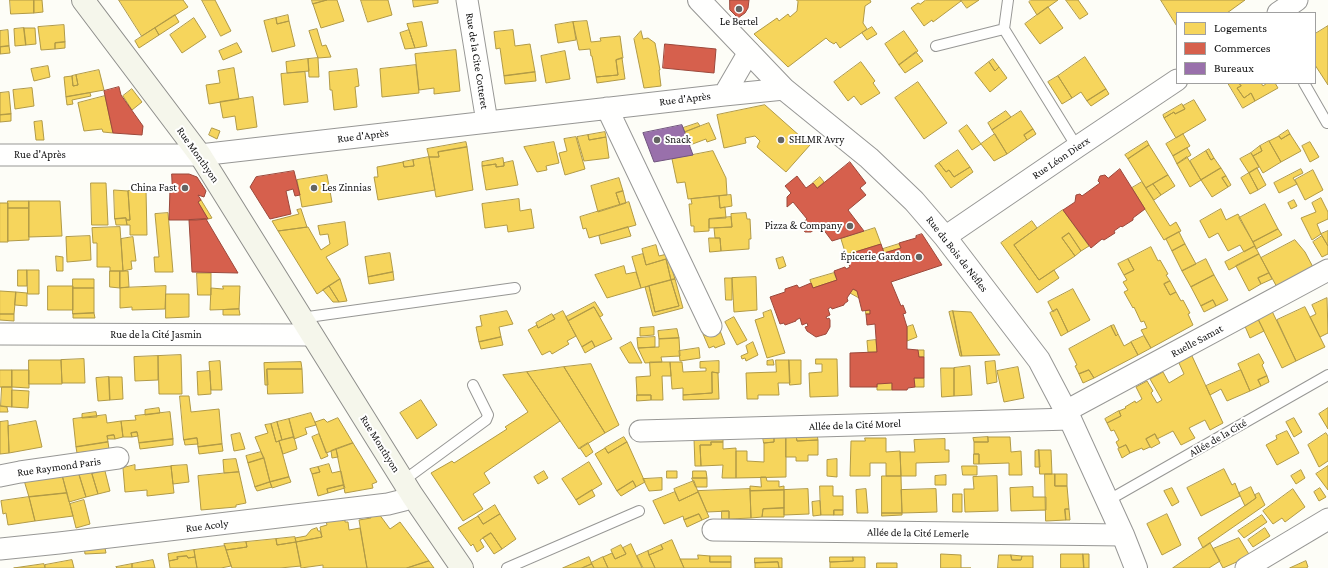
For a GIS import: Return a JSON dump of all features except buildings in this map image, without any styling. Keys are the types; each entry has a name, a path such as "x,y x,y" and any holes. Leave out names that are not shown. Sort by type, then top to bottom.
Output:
{"main road":[{"name":"Rue Monthyon","path":"83,0 200,155 408,488 462,568"}],"street":[{"name":"Rue de la Cite Cotteret","path":"467,0 487,122"},
{"path":"1279,12 1297,0"},
{"name":"Rue du Bois de Nèfles","path":"703,1 784,89 869,158 914,201 945,237 1039,360 1068,415 1123,535 1136,568"},
{"name":"Rue d'Après","path":"724,95 749,52"},
{"name":"Rue Léon Dierx","path":"945,237 1176,81"},
{"name":"Rue d'Après","path":"0,155 200,155 784,89"},
{"path":"607,108 711,326"},
{"name":"Ruelle Samat","path":"1068,415 1174,353 1328,270"},
{"name":"Rue de la Cité Jasmin","path":"0,334 307,326"},
{"name":"Allée de la Cité Morel","path":"640,431 1068,415"},
{"name":"Rue Raymond Paris","path":"0,476 118,458"},
{"name":"Rue Acoly","path":"0,549 59,544 388,504 404,500 408,488"},
{"path":"1246,568 1328,519"},
{"name":"Allée de la Cité Lemerle","path":"713,530 1123,535"}],"lane":[{"path":"1008,0 1004,30 1077,147"},
{"path":"936,46 1004,30"},
{"path":"1305,84 1326,123 1328,122"},
{"path":"307,326 516,288"},
{"name":"Allée de la Cité","path":"1107,501 1328,375"},
{"path":"408,488 486,420 488,415 473,385"},
{"path":"508,568 638,511"}],"place":[{"name":"Le Bertel","path":"739,9"},
{"name":"Snack","path":"657,140"},
{"name":"SHLMR Avry","path":"781,140"},
{"name":"China Fast","path":"185,188"},
{"name":"Les Zinnias","path":"314,188"},
{"name":"Pizza & Company","path":"850,226"},
{"name":"Épicerie Gardon","path":"919,257"}]}
